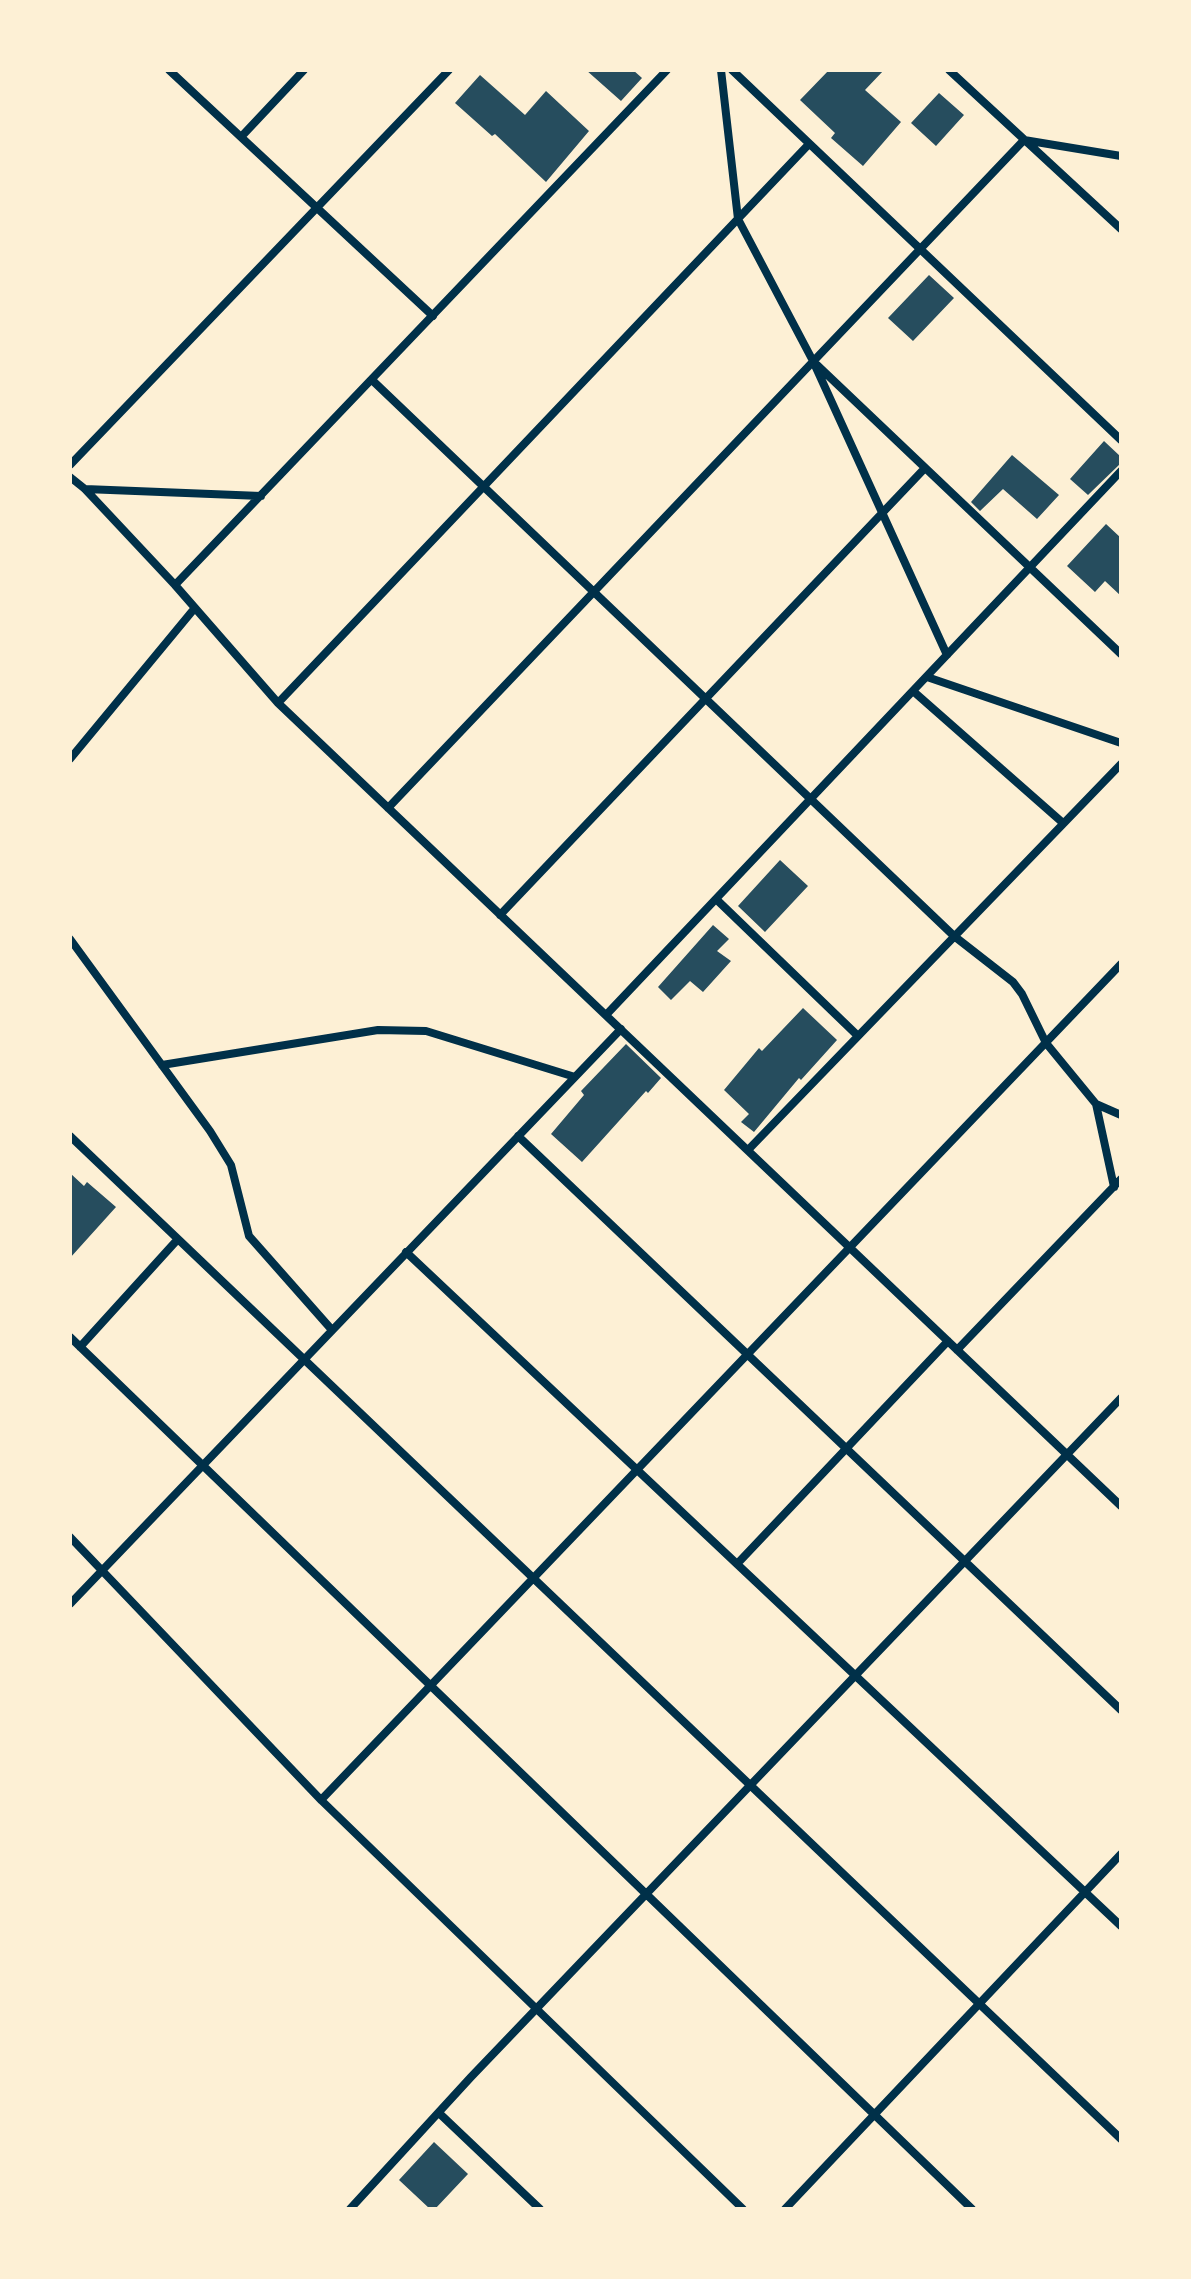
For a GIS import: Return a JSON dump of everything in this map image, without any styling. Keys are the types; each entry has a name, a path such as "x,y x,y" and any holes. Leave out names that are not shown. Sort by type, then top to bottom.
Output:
{"street":[{"path":"169,70 433,316"},
{"path":"241,137 304,70"},
{"path":"70,465 449,70"},
{"path":"175,585 667,70"},
{"path":"721,70 738,219 813,361 947,655"},
{"path":"732,70 1121,440"},
{"path":"949,70 1121,229"},
{"path":"1024,140 1121,156"},
{"path":"388,808 1024,140"},
{"path":"278,703 809,144"},
{"path":"813,361 1121,654"},
{"path":"372,380 954,936 1013,982 1046,1043 1096,1104 1121,1115"},
{"path":"500,915 925,468"},
{"path":"606,1015 1121,471"},
{"path":"70,477 175,585 278,703 1121,1506"},
{"path":"85,489 261,496"},
{"path":"70,759 194,609"},
{"path":"927,677 1121,743"},
{"path":"913,691 1063,823"},
{"path":"748,1150 1121,764"},
{"path":"716,899 858,1036"},
{"path":"70,939 210,1131 231,1165 249,1236 332,1330"},
{"path":"321,1800 1121,964"},
{"path":"70,1604 621,1029"},
{"path":"162,1065 378,1030 426,1031 575,1077"},
{"path":"1096,1104 1114,1187"},
{"path":"70,1136 1121,2139"},
{"path":"518,1136 1121,1710"},
{"path":"957,1350 1121,1179"},
{"path":"80,1347 178,1239"},
{"path":"406,1252 1121,1926"},
{"path":"70,1337 972,2209"},
{"path":"737,1564 948,1341"},
{"path":"350,2209 1121,1398"},
{"path":"70,1537 321,1800 743,2209"},
{"path":"785,2209 1121,1854"},
{"path":"439,2113 540,2209"}],"building":[{"path":"586,70 633,70 642,78 621,101"},
{"path":"829,70 884,70 865,90 901,122 863,166 831,138 835,133 800,100"},
{"path":"480,75 525,115 546,91 589,131 546,182 495,134 492,136 455,103"},
{"path":"939,93 964,115 936,146 911,123"},
{"path":"929,275 954,298 913,341 888,318"},
{"path":"1104,441 1121,457 1121,463 1088,495 1070,479"},
{"path":"1012,455 1059,495 1037,519 1003,489 980,511 971,502"},
{"path":"1106,524 1121,538 1121,596 1105,581 1095,592 1067,566"},
{"path":"780,860 808,886 765,932 738,906"},
{"path":"713,925 729,939 717,951 731,961 703,992 690,981 671,1000 658,987"},
{"path":"803,1008 837,1040 801,1080 799,1078 754,1132 741,1122 749,1114 724,1090 759,1048 762,1051"},
{"path":"626,1044 661,1078 582,1162 551,1134 584,1095 581,1091"},
{"path":"70,1173 84,1186 87,1182 116,1207 70,1258"},
{"path":"434,2142 468,2174 435,2209 430,2209 399,2180"}]}
